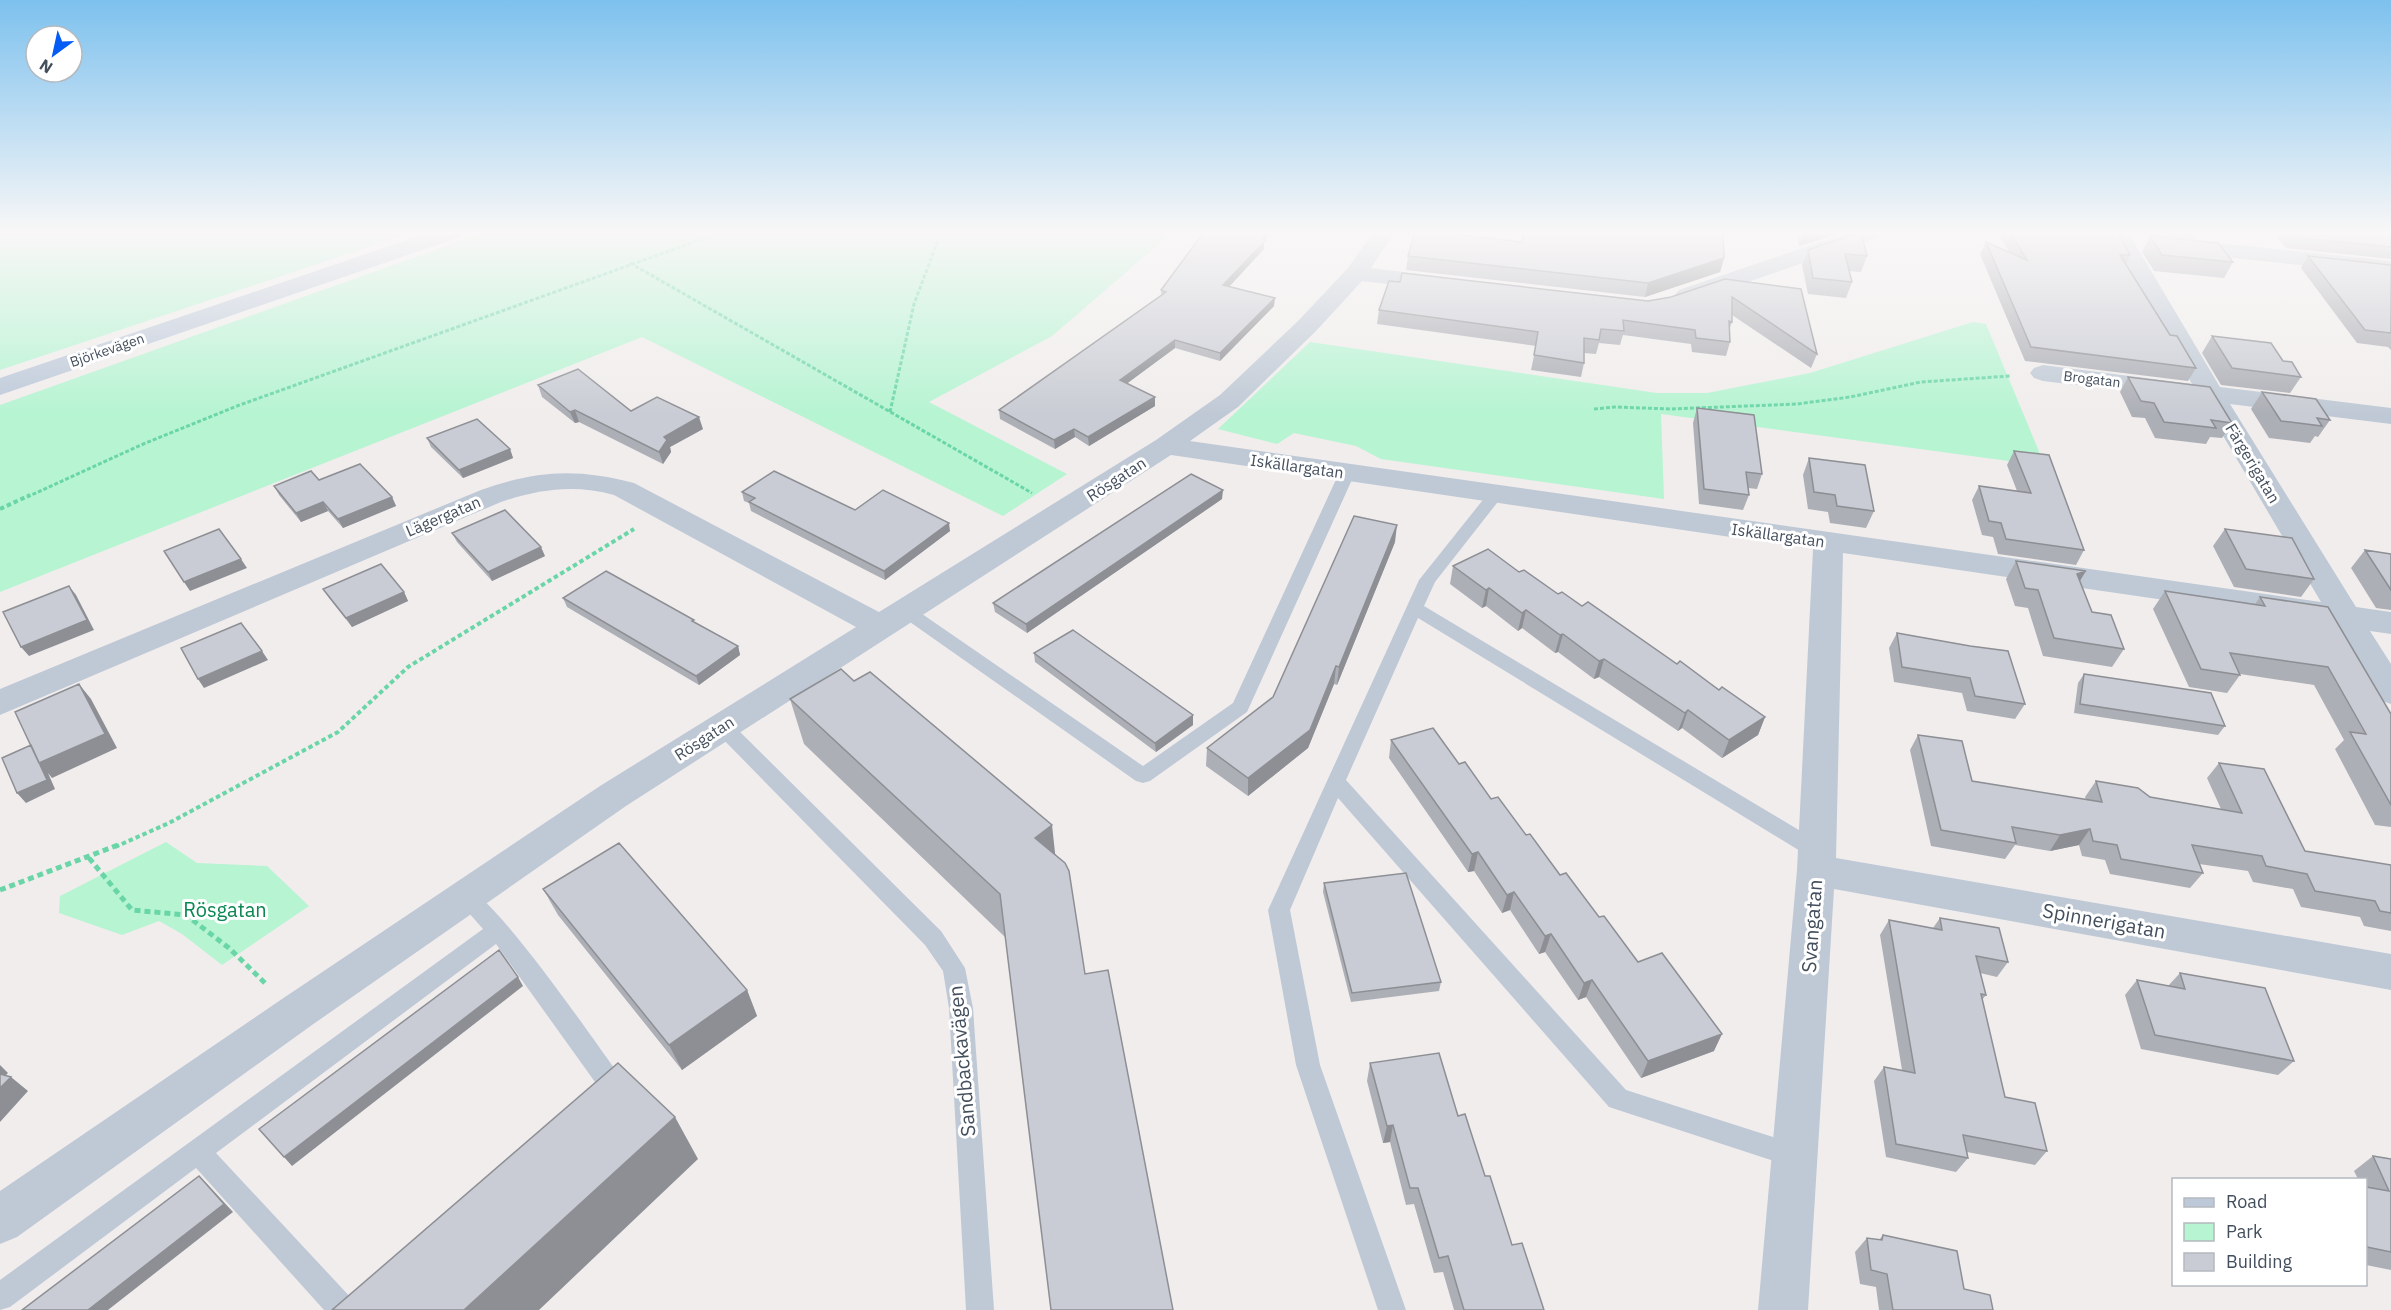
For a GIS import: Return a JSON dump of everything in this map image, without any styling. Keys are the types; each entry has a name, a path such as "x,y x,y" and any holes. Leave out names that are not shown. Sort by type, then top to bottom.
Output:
{"main road":[{"name":"Björkevägen","path":"0,387 274,293"}],"street":[{"name":"Rösgatan","path":"0,1220 465,896 722,726 1166,446 1229,401 1307,326 1337,293"},
{"path":"1670,300 1690,293"},
{"name":"Färgerigatan","path":"2162,293 2211,394 2391,692"},
{"name":"Brogatan","path":"2043,373 2391,416"},
{"name":"Iskällargatan","path":"1166,446 2391,623"},
{"name":"Lägergatan","path":"0,703 512,488 549,480 574,478 600,481 624,489 893,619"},
{"name":"Svangatan","path":"1783,1310 1817,860 1828,542"},
{"name":"Spinnerigatan","path":"1817,860 2391,972"}],"lane":[{"path":"893,619 1143,776 1240,707 1347,473"},
{"path":"1392,1310 1308,1065 1279,910 1427,580 1439,562 1496,494"},
{"path":"1414,608 1817,860"},
{"name":"Sandbackavägen","path":"722,726 933,938 954,969 961,1008 980,1310"},
{"path":"1335,781 1618,1099 1796,1156"},
{"path":"465,896 498,930 611,1084 585,1107"},
{"path":"0,1297 498,930"},
{"path":"197,1151 354,1307"}],"path":[{"path":"0,509 141,445 237,406 547,293"},
{"path":"683,293 1063,512"},
{"path":"890,412 918,293"},
{"path":"1594,409 1615,407 1671,409 1797,404 1850,397 1921,382 2043,373"},
{"path":"0,890 89,858 170,824 338,732 408,667 665,510"},
{"path":"89,858 132,910 186,915 229,948 297,1012"}],"green space":[{"path":"0,293 230,293 0,370"},
{"path":"314,293 1102,293 1052,336 929,402 1067,474 1003,516 642,337 0,592 0,405"},
{"path":"1973,322 1986,324 2045,466 1661,414 1664,499 1381,459 1356,446 1294,433 1277,444 1218,429 1310,342 1657,393 1707,393 1810,373"},
{"name":"Rösgatan","path":"166,842 197,863 267,866 309,906 222,965 182,934 159,921 122,935 59,913 60,896"}],"building":[{"path":"1164,293 1256,293 1275,298 1220,353 1175,340 1120,380 1155,397 1088,437 1074,429 1054,440 999,410"},
{"path":"1385,293 1579,293 1648,301 1683,293 1802,293 1817,354 1732,297 1732,322 1729,321 1730,342 1696,338 1695,330 1623,320 1624,331 1601,329 1599,340 1584,338 1584,363 1534,355 1538,332 1379,310"},
{"path":"2008,293 2144,293 2170,335 2177,336 2196,368 2031,347"},
{"path":"2337,293 2391,293 2391,333 2365,330"},
{"path":"2212,336 2271,343 2283,361 2292,362 2301,377 2232,368"},
{"path":"578,369 631,411 657,397 699,417 664,437 667,440 659,452 575,410 570,412 538,385"},
{"path":"2128,377 2210,387 2232,423 2211,420 2216,428 2164,422 2154,403 2141,401"},
{"path":"2262,392 2316,399 2330,420 2317,418 2322,426 2281,421"},
{"path":"1697,408 1754,415 1762,474 1746,472 1749,495 1704,489"},
{"path":"477,419 510,449 459,470 427,438"},
{"path":"2014,451 2049,455 2084,550 2006,539 2001,523 1989,521 1979,486 2031,493"},
{"path":"1809,458 1865,465 1874,511 1837,506 1835,495 1814,492"},
{"path":"360,464 392,497 338,519 323,502 296,513 274,486 311,471 319,480"},
{"path":"774,471 855,510 883,490 949,523 884,571 749,502 755,498 742,492"},
{"path":"1191,474 1223,490 1026,624 993,603"},
{"path":"505,510 541,547 488,572 452,533"},
{"path":"1354,516 1397,525 1339,667 1336,666 1310,730 1248,778 1207,748 1273,697"},
{"path":"219,529 241,559 184,582 164,551"},
{"path":"2225,529 2292,538 2314,579 2246,569"},
{"path":"1488,549 1519,572 1524,570 1558,594 1562,592 1582,606 1588,602 1677,664 1680,661 1719,690 1722,687 1765,717 1729,740 1688,710 1685,713 1604,659 1599,661 1563,634 1560,635 1526,610 1522,613 1489,588 1486,590 1453,566"},
{"path":"2365,550 2391,554 2391,590"},
{"path":"2016,561 2086,571 2077,574 2092,612 2111,615 2124,649 2054,638 2038,590 2025,588"},
{"path":"381,564 404,592 346,618 323,589"},
{"path":"606,571 738,646 696,676 563,598"},
{"path":"69,586 87,620 21,647 3,612"},
{"path":"2165,591 2265,606 2260,597 2328,607 2391,714 2391,805 2350,732 2366,734 2328,667 2230,653 2240,675 2201,669"},
{"path":"241,623 262,651 198,679 181,648"},
{"path":"1073,630 1193,715 1155,743 1034,653"},
{"path":"1897,633 2008,651 2025,704 1975,696 1970,678 1902,667"},
{"path":"841,669 854,681 870,672 1052,825 1035,838 1065,863 1069,871 1085,974 1108,970 1173,1310 1051,1310 1000,894 790,699"},
{"path":"2084,674 2211,693 2225,726 2080,704"},
{"path":"79,684 105,734 39,763 15,712"},
{"path":"1433,728 1459,764 1465,762 1491,799 1498,797 1526,835 1530,834 1560,875 1566,873 1599,917 1604,916 1638,962 1662,953 1722,1034 1648,1061 1592,980 1584,983 1551,934 1545,936 1514,892 1507,895 1478,852 1472,854 1391,740"},
{"path":"1918,735 1962,741 1972,781 2102,802 2096,781 2138,788 2150,797 2242,813 2219,763 2264,769 2305,851 2391,865 2391,913 2380,911 2375,901 2315,891 2307,874 2266,866 2262,856 2192,845 2203,873 2121,859 2117,845 2093,841 2090,829 2060,835 2012,827 2016,843 1941,830"},
{"path":"31,745 47,780 17,793 2,758"},
{"path":"619,843 747,990 669,1045 543,889"},
{"path":"1406,873 1441,982 1352,993 1324,883"},
{"path":"1940,918 1999,928 2008,962 1976,956 1986,995 1981,994 2005,1097 2035,1103 2047,1151 1963,1135 1968,1158 1896,1144 1884,1067 1915,1073 1889,920 1942,930"},
{"path":"499,950 518,977 284,1157 259,1129"},
{"path":"2180,973 2265,988 2294,1061 2155,1035 2137,980 2185,989"},
{"path":"1439,1053 1458,1116 1465,1114 1485,1176 1490,1176 1512,1245 1522,1243 1544,1310 1464,1310 1448,1256 1439,1258 1418,1188 1410,1188 1393,1125 1387,1126 1370,1063"},
{"path":"618,1063 675,1117 464,1310 332,1310"},
{"path":"0,1074 11,1077 0,1088"},
{"path":"2373,1156 2391,1159 2391,1252 2367,1247 2367,1187 2389,1191"},
{"path":"199,1176 224,1204 88,1310 22,1310"},
{"path":"1883,1235 1957,1251 1964,1289 1990,1295 1993,1310 1893,1310 1887,1274 1871,1270 1867,1238 1882,1240"}]}
